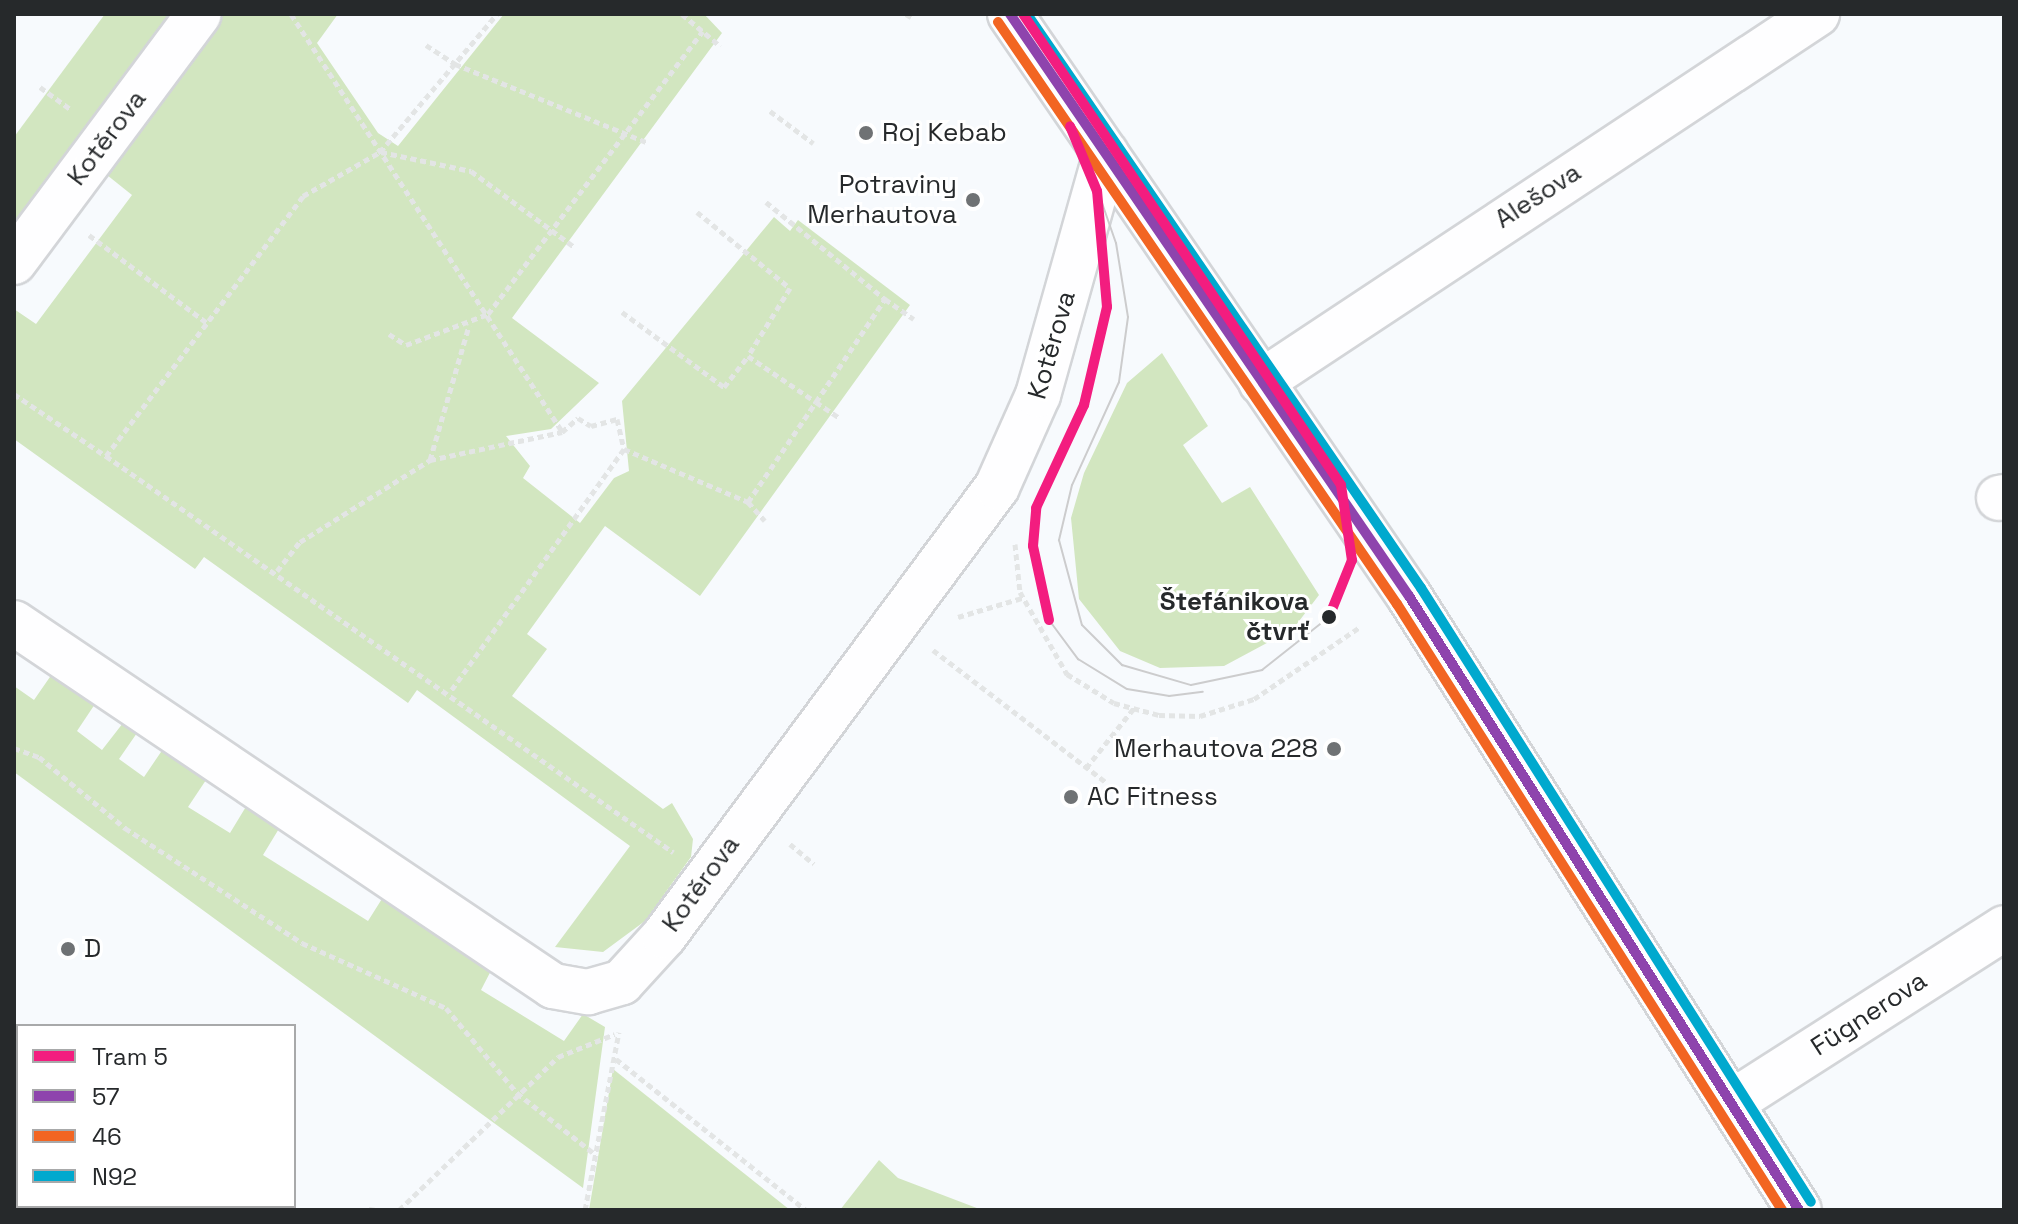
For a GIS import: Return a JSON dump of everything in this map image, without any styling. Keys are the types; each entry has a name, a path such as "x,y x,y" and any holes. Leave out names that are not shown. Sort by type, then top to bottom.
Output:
{"street":[{"name":"Kotěrova","path":"14,262 199,14"},
{"path":"1010,14 1409,596 1734,1101 1799,1210"},
{"name":"Alešova","path":"1261,382 1817,14"},
{"name":"Kotěrova","path":"14,623 553,986 588,992 622,982 706,876 997,487 1029,424 1106,153"},
{"name":"Fügnerova","path":"1734,1101 2004,928"}],"path":[{"path":"291,14 562,432"},
{"path":"106,456 303,196 380,152 497,14"},
{"path":"682,14 720,46"},
{"path":"389,334 406,345 469,325 488,314 703,31"},
{"path":"426,45 455,64 628,129 649,143"},
{"path":"770,111 813,143"},
{"path":"380,152 471,171 573,246"},
{"path":"766,202 914,319"},
{"path":"54,209 207,323"},
{"path":"622,312 724,387 748,356 790,288 697,212"},
{"path":"748,502 885,299"},
{"path":"430,460 469,325"},
{"path":"748,356 840,418"},
{"path":"14,394 277,571 706,876"},
{"path":"277,571 300,542 430,460 562,432 578,418 591,426 617,419 624,449 450,692"},
{"path":"624,449 748,502 765,521"},
{"path":"896,623 1107,783"},
{"path":"1067,674 1134,708 1200,716 1254,699 1360,627"},
{"path":"1086,768 1134,708"},
{"path":"14,748 39,757 125,828 302,943 446,1008 517,1093 596,1155"},
{"path":"794,848 814,864"},
{"path":"585,1210 619,1032"},
{"path":"616,1059 806,1210"},
{"path":"369,1209 376,1210"}],"green space":[{"path":"105,14 185,14 14,244 14,137"},
{"path":"218,14 338,14 317,43 378,133 398,146 504,14 704,14 722,33 512,318 599,383 551,429 506,436 530,466 523,478 580,523 614,478 629,471 622,401 774,217 790,231 798,220 910,305 700,596 605,526 527,634 547,649 512,696 663,809 672,803 693,839 691,857 645,921 603,952 555,947 630,846 417,690 408,703 204,557 195,569 14,439 14,309 36,324 132,195 102,171"},
{"path":"1162,353 1208,426 1183,445 1222,503 1250,487 1319,595 1293,629 1224,666 1160,668 1120,651 1079,599 1071,518 1084,473 1127,383"},
{"path":"52,674 95,704 77,731 102,750 123,723 137,733 119,759 144,777 163,749 206,780 188,807 230,833 247,805 280,827 263,855 368,921 385,894 496,961 481,990 564,1041 583,1014 605,1027 583,1188 14,772 14,686 34,700"},
{"path":"613,1069 790,1210 589,1210"},
{"path":"14,1143 16,1208 103,1209 14,1210"},
{"path":"879,1160 898,1178 982,1210 840,1210"}],"tram line":[{"name":"5","path":"1023,14 1341,485 1352,560 1329,617"},
{"name":"5","path":"1049,620 1033,546 1036,508 1084,405 1107,307 1097,191 1070,126"},
{"path":"1094,180 1116,243 1128,317 1119,382 1072,485 1059,540 1082,625 1122,665 1191,685 1262,670 1329,617"},
{"path":"1049,620 1078,659 1127,689 1169,696 1203,692"}],"transit line":[{"name":"57","path":"1010,14 1409,596 1799,1210"},
{"name":"N92","path":"1027,14 1421,588 1811,1202"},
{"name":"46","path":"998,22 1397,604 1782,1210"}],"place":[{"name":"Roj Kebab","path":"866,133"},
{"name":"Potraviny Merhautova","path":"973,200"},
{"name":"Štefánikova čtvrť","path":"1329,617"},
{"name":"Merhautova 228","path":"1334,749"},
{"name":"AC Fitness","path":"1071,797"},
{"name":"D","path":"68,949"}]}
